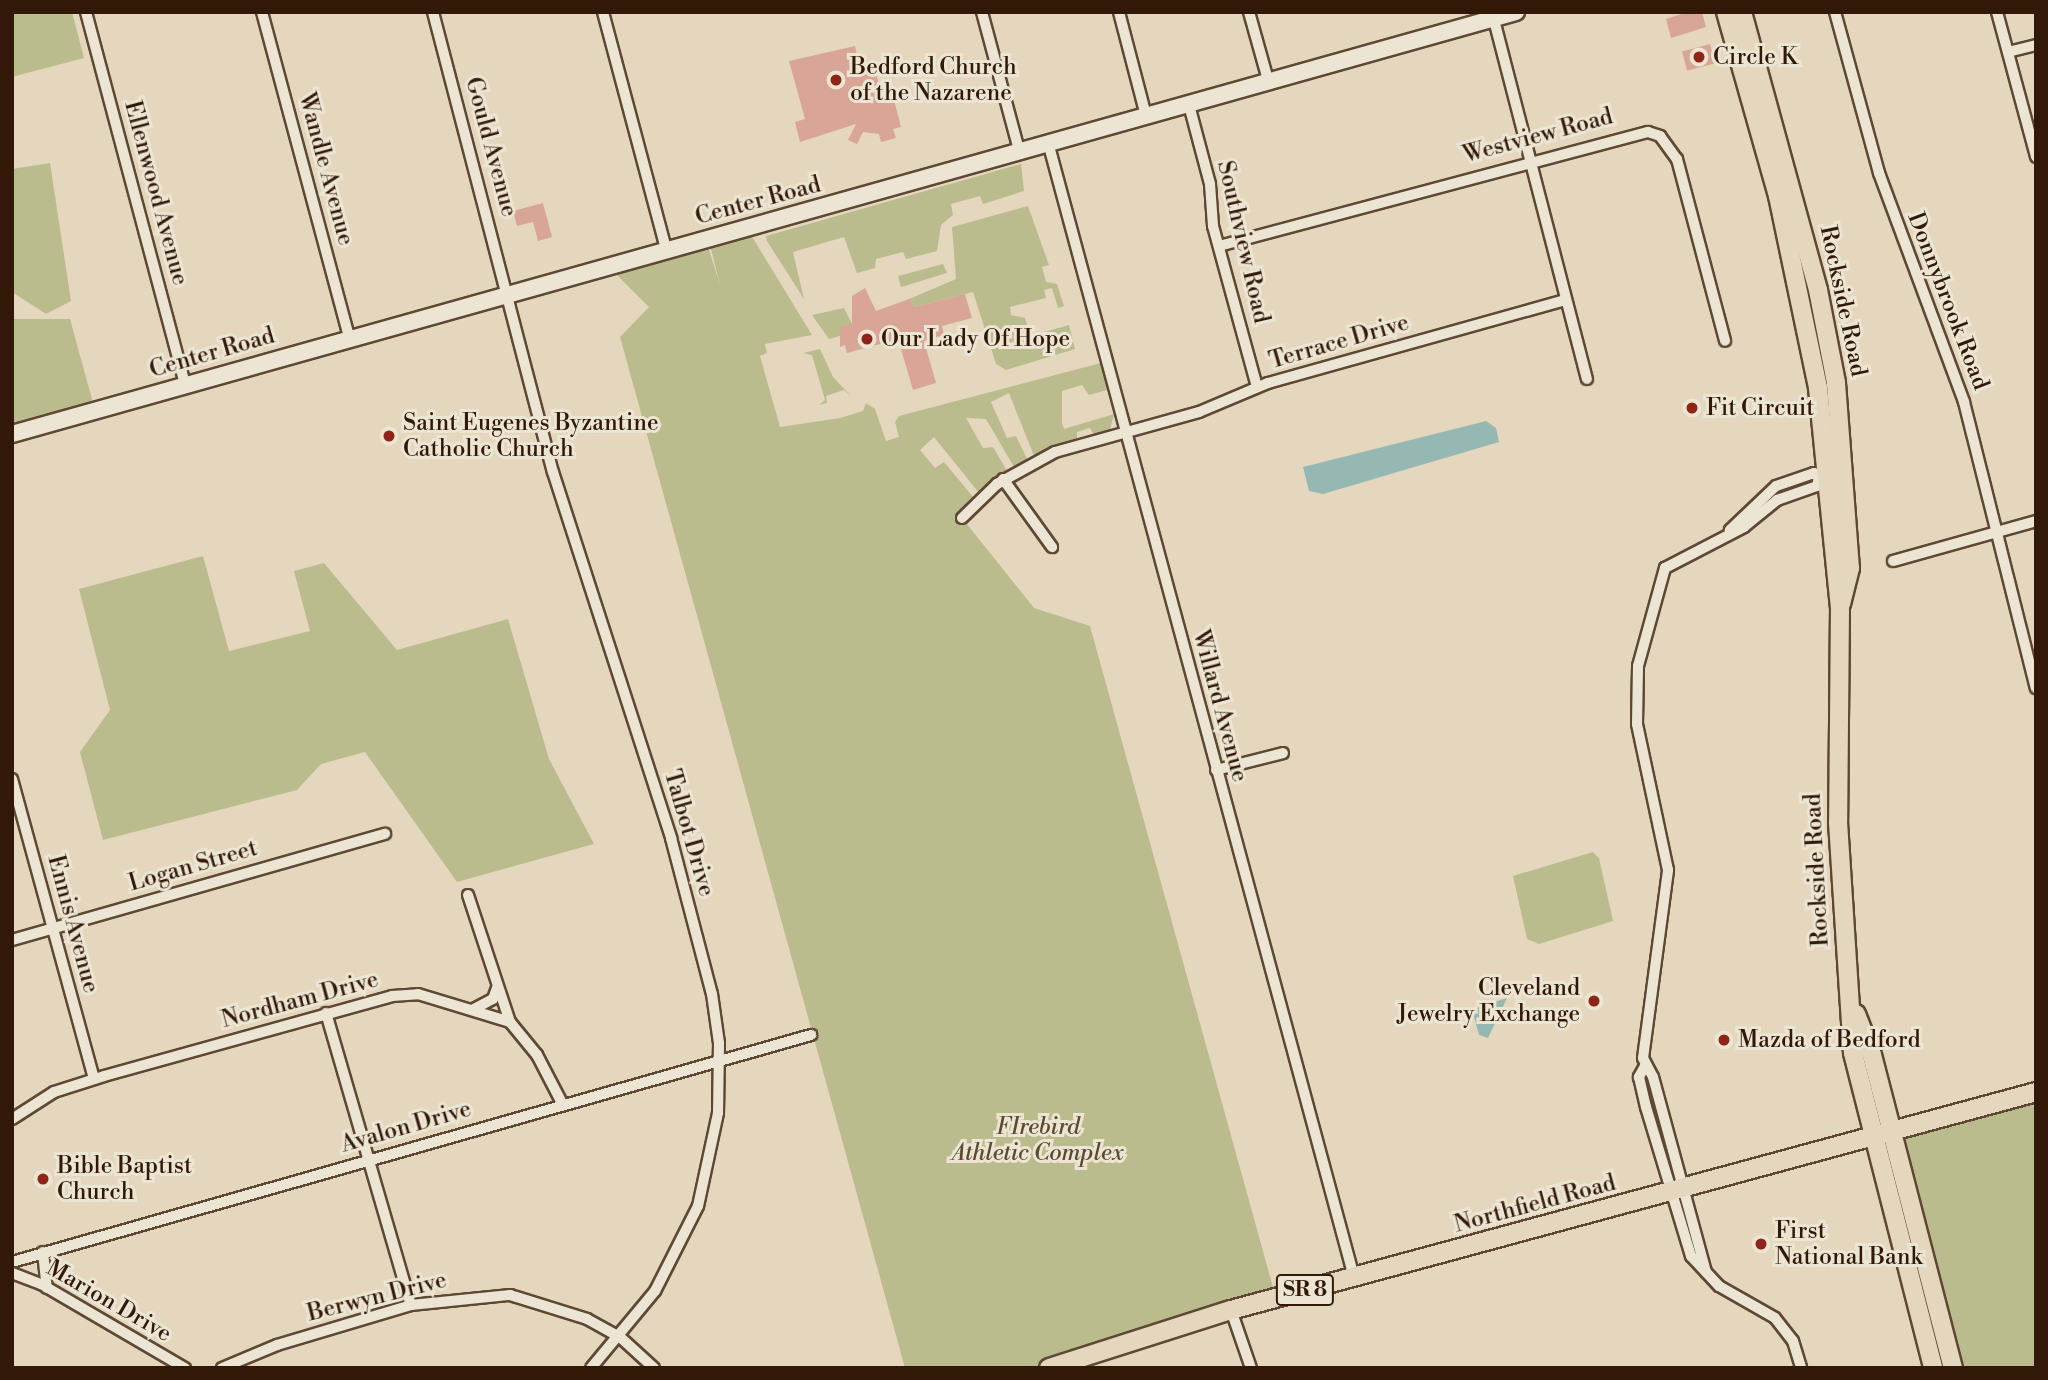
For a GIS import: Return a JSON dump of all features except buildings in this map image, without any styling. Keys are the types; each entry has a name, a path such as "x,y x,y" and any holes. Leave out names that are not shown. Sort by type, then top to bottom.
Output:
{"main road":[{"name":"Center Road","path":"12,434 666,248 1049,146 1493,15 1516,12"},
{"name":"Rockside Road","path":"1726,12 1778,196 1806,321 1840,607 1838,822 1852,1004 1853,1053 1933,1368"},
{"name":"Rockside Road","path":"1742,12 1818,290 1847,475 1850,568 1840,607"},
{"name":"Rockside Road","path":"1852,1004 1872,1055 1953,1368"},
{"name":"Northfield Road","path":"1049,1368 1231,1310 2036,1092"}],"street":[{"name":"Ellenwood Avenue","path":"86,12 185,384"},
{"name":"Wandle Avenue","path":"262,12 349,337"},
{"name":"Gould Avenue","path":"433,12 508,293"},
{"path":"603,12 666,248"},
{"path":"982,12 1020,154"},
{"path":"1119,12 1146,116"},
{"path":"1249,12 1268,80"},
{"name":"Donnybrook Road","path":"1835,12 1878,173 1964,401 2036,688"},
{"path":"1997,12 2036,158"},
{"path":"1493,15 1587,379"},
{"path":"2008,52 2036,45"},
{"name":"Southview Road","path":"1189,105 1210,184 1219,246 1257,387"},
{"name":"Westview Road","path":"1219,246 1634,132 1660,136 1677,160 1725,341"},
{"name":"Willard Avenue","path":"1049,146 1354,1277"},
{"name":"Talbot Drive","path":"508,293 552,472 671,838 712,994 720,1060 714,1138 698,1206 655,1291 620,1337 591,1368"},
{"name":"Terrace Drive","path":"962,518 1003,479 1055,452 1199,412 1257,387 1566,300"},
{"path":"1801,1368 1793,1341 1775,1318 1706,1272 1676,1191 1653,1077 1645,1066 1644,1016 1664,927 1668,870 1637,724 1638,666 1665,568 1731,530 1744,527 1777,500 1817,486 1823,478 1847,475"},
{"path":"1003,479 1052,547"},
{"path":"1893,561 2036,521"},
{"path":"1216,771 1283,753"},
{"name":"Ennis Avenue","path":"12,779 94,1079"},
{"name":"Logan Street","path":"12,940 384,834"},
{"path":"468,895 510,1022 547,1070 563,1105"},
{"path":"474,1009 489,1003 497,988"},
{"name":"Nordham Drive","path":"12,1119 38,1100 94,1079 326,1013 418,994 510,1022"},
{"path":"326,1013 411,1305"},
{"name":"Avalon Drive","path":"12,1262 369,1158 811,1035"},
{"path":"43,1252 47,1288"},
{"name":"Marion Drive","path":"12,1273 47,1288 185,1368"},
{"name":"Berwyn Drive","path":"222,1368 276,1345 411,1305 510,1296 548,1303 620,1337 654,1368"},
{"path":"1231,1310 1251,1368"}],"green space":[{"path":"12,12 72,12 84,58 12,77"},
{"path":"50,163 71,301 46,314 12,292 12,169"},
{"path":"1021,164 1024,191 983,204 980,196 951,204 953,215 941,225 937,251 906,259 903,252 876,259 875,268 857,273 844,237 793,252 804,299 767,241 766,236"},
{"path":"1028,206 1049,265 1042,267 1046,282 1057,284 1064,306 1058,308 1052,288 1044,290 1046,298 1010,307 1011,315 1025,318 1030,336 1069,325 1075,349 1006,370 996,364 973,292 915,307 909,299 956,279 952,227"},
{"name":"FIrebird Athletic Complex","path":"751,235 812,335 765,344 767,353 760,356 780,427 840,418 863,411 866,403 875,409 886,441 899,437 895,422 899,416 1101,363 1107,390 1089,395 1082,385 1062,391 1062,423 1064,429 1114,414 1110,430 1094,435 1090,428 1077,432 1077,440 1034,456 1009,393 991,402 1007,438 1016,436 1027,459 1014,467 986,419 966,418 983,448 993,447 1007,471 979,493 934,437 920,450 935,468 944,462 974,498 954,520 962,518 1034,608 1090,626 1276,1298 1049,1368 905,1368 620,337 649,307 614,272 708,246 720,285 710,245"},
{"path":"943,264 947,273 901,287 898,276"},
{"path":"844,308 852,324 843,335 829,339 812,315"},
{"path":"12,319 70,319 95,410 12,434"},
{"path":"820,349 833,377 851,396 844,390 826,396 827,403 819,405 825,400 812,355 803,353"},
{"path":"203,556 229,651 310,631 294,571 324,563 397,650 508,619 549,759 594,844 457,882 365,752 321,764 297,790 103,840 80,752 110,710 79,589"},
{"path":"1593,852 1599,858 1613,921 1539,944 1527,939 1513,876"},
{"path":"2027,1094 2036,1111 2036,1368 1953,1368 1892,1133"}],"water":[{"path":"1486,421 1496,428 1499,442 1323,494 1309,491 1303,467"},
{"path":"1507,998 1488,1038 1479,1035 1472,1009"}],"place":[{"name":"Circle K","path":"1699,57"},
{"name":"Bedford Church of the Nazarene","path":"836,80"},
{"name":"Our Lady Of Hope","path":"867,339"},
{"name":"Fit Circuit","path":"1692,408"},
{"name":"Saint Eugenes Byzantine Catholic Church","path":"389,436"},
{"name":"Cleveland Jewelry Exchange","path":"1594,1001"},
{"name":"Mazda of Bedford","path":"1724,1040"},
{"name":"Bible Baptist Church","path":"43,1179"},
{"name":"First National Bank","path":"1761,1244"}]}
